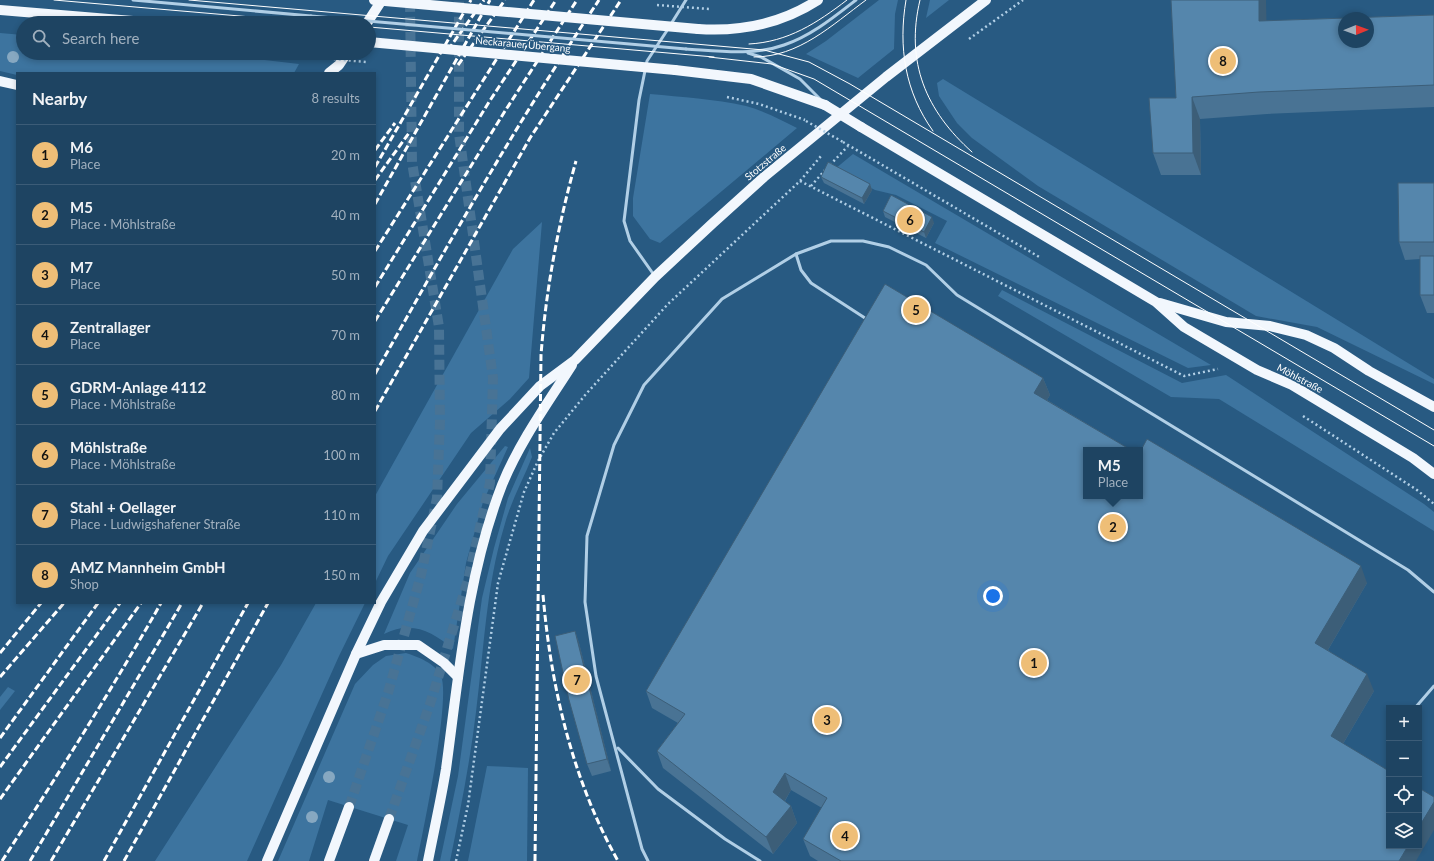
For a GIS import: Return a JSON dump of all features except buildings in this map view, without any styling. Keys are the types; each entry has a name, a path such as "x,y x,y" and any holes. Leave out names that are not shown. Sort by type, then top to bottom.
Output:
{"main road":[{"path":"374,0 698,30 723,31 746,29 770,23 804,9 818,0"},
{"path":"372,16 382,0"},
{"name":"Stotzstraße","path":"575,360 655,277 764,177 886,77 986,0"},
{"path":"0,10 72,16"},
{"name":"Neckarauer Übergang","path":"376,43 674,70"},
{"path":"330,72 342,60"},
{"name":"Möhlstraße","path":"674,70 751,79 825,105 1156,302 1184,327 1257,370 1292,385 1412,458 1434,474"},
{"path":"0,81 16,85"},
{"name":"Möhlstraße","path":"1156,302 1226,322 1270,326 1306,335 1334,348 1369,371 1434,407"},
{"path":"267,861 356,654 382,602 423,532 500,429 540,386 575,360"},
{"path":"428,861 445,771 458,677 478,559 503,485 519,451 575,360"},
{"path":"356,654 384,645 418,645 444,663 458,677"},
{"path":"329,861 349,807"},
{"path":"374,861 389,819"}],"lane":[{"path":"133,0 311,16"},
{"path":"655,277 630,241 624,221 638,100 647,61 686,0"},
{"path":"376,22 686,49 746,52 783,46 797,40 814,31 856,0"},
{"path":"746,52 761,57 800,79 825,105"},
{"path":"648,861 642,849 596,676 585,602 586,536 614,444 644,385 722,299 796,254 831,241 863,242 890,247 926,265 957,295 1408,570 1434,592"},
{"path":"796,254 801,270 811,284 873,323"},
{"path":"1418,705 1434,686"},
{"path":"616,747 658,789 725,839 760,861"}],"path":[{"path":"966,41 1022,0"},
{"path":"722,96 759,104 806,121 1048,262"},
{"path":"835,142 841,137"},
{"path":"810,186 848,146"},
{"path":"456,861 468,805 498,583 524,492 538,461 554,432 586,394 668,304 800,181 824,153"},
{"path":"800,181 1005,287 1184,376 1220,368"},
{"path":"1299,413 1417,490 1434,504"}],"shaded area":[{"path":"879,0 898,0 895,14 894,49 858,78 806,54 826,41"},
{"path":"930,0 949,0 926,18"},
{"path":"0,33 16,34 16,60 265,60 299,64 295,72 16,72 16,75 0,71"},
{"path":"943,79 1434,379 1434,384 1317,327 1256,316 1038,186 972,138 957,123 939,96 937,83"},
{"path":"650,94 710,100 746,106 766,113 797,128 660,243 650,239 633,216 633,198"},
{"path":"853,154 1211,365 1188,368 935,243 947,221 896,195 875,190 835,169"},
{"path":"542,222 529,378 510,399 471,433 388,556 376,581 376,494 513,249"},
{"path":"1002,290 1182,383 1226,375 1424,504 1434,512 1434,531 1219,399 1171,397 998,296"},
{"path":"505,446 508,447 483,502 466,563 453,649 437,637 412,628 403,628 384,634 410,573 457,504"},
{"path":"530,448 532,457 513,500 493,572 486,619 474,731 450,861 440,861 458,776 482,598 508,498"},
{"path":"315,604 365,604 339,656 247,861 155,861 281,665"},
{"path":"406,653 435,667 441,676 443,689 435,766 417,861 396,861 408,825 328,800 309,861 278,861 355,684 373,665 386,656"},
{"path":"8,687 15,691 0,710 0,697"},
{"path":"487,766 528,768 527,861 468,861"}],"tunnel":[{"path":"349,807 388,693 421,575 437,498 440,421 439,327 412,162 410,0"},
{"path":"389,819 430,704 468,580 490,483 493,378 459,134 459,0"}],"tram line":[{"path":"54,0 240,16"},
{"path":"189,0 373,16"},
{"path":"749,44 777,40 801,30 813,24 847,0"},
{"path":"754,57 770,56 786,52 800,46 827,29 866,0"},
{"path":"906,0 903,35 906,68 916,101 923,116 933,131"},
{"path":"920,0 916,23 915,44 923,84 931,102 942,120 972,152"},
{"path":"376,16 764,50 809,62 850,84 1434,430"},
{"path":"376,28 714,57"},
{"path":"709,57 772,64 814,79 1434,446"}],"railway":[{"path":"376,165 471,0"},
{"path":"448,50 484,0"},
{"path":"376,202 490,0"},
{"path":"458,65 505,0"},
{"path":"376,249 534,0"},
{"path":"376,285 489,102 556,0"},
{"path":"376,319 505,111 577,0"},
{"path":"376,372 511,138 599,0"},
{"path":"376,409 530,138 621,0"},
{"path":"376,149 395,123"},
{"path":"376,179 409,133"},
{"path":"535,861 541,355 546,306 554,257 576,161"},
{"path":"543,595 552,664 566,732 588,798 618,861"},
{"path":"0,653 40,604"},
{"path":"0,677 63,604"},
{"path":"0,738 97,604"},
{"path":"0,767 119,604"},
{"path":"0,799 140,604"},
{"path":"2,861 83,733 160,604"},
{"path":"30,861 181,604"},
{"path":"51,861 202,604"},
{"path":"104,861 247,604"},
{"path":"124,861 267,604"}],"place":[{"name":"AMZ Mannheim GmbH","path":"1223,61"},
{"name":"Möhlstraße","path":"910,220"},
{"name":"GDRM-Anlage 4112","path":"916,310"},
{"name":"M5","path":"1113,527"},
{"name":"M6","path":"1034,663"},
{"name":"Stahl + Oellager","path":"577,680"},
{"name":"M7","path":"827,720"},
{"name":"Zentrallager","path":"845,836"}]}
